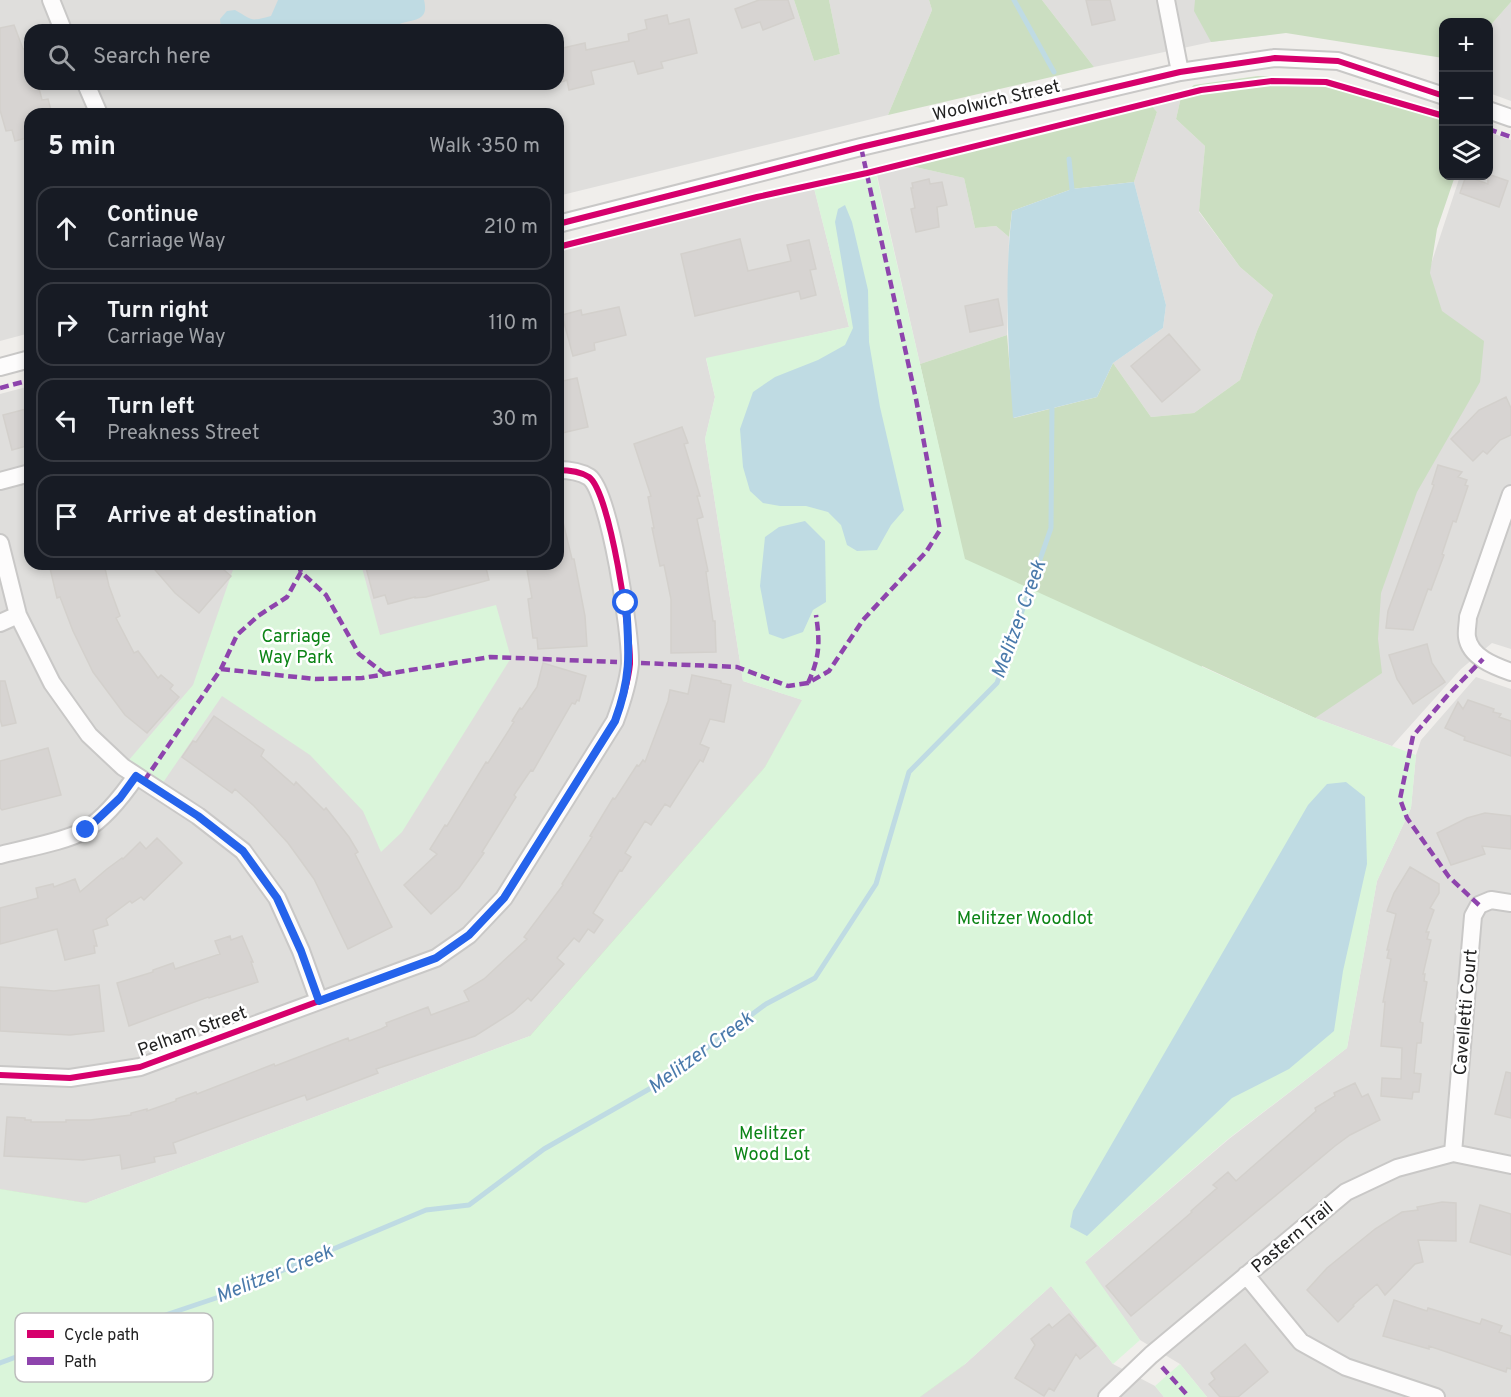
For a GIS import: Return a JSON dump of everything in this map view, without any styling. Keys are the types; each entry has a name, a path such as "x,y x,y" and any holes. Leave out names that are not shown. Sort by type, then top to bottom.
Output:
{"street":[{"path":"51,0 61,24"},
{"path":"1166,0 1180,72"},
{"name":"Woolwich Street","path":"564,222 861,147 1180,72 1275,58 1338,61 1439,95"},
{"path":"89,90 96,108"},
{"path":"1493,112 1511,118"},
{"path":"0,367 24,361"},
{"name":"Pelham Street","path":"0,1075 70,1078 140,1067 436,958 469,935 504,898 615,721 625,696 630,663 626,603 601,494 590,478 564,470"},
{"path":"0,481 24,475"},
{"path":"1511,494 1468,617 1467,637 1473,651 1483,659 1511,672"},
{"path":"0,543 18,615 52,682 89,735 123,767 198,816 243,851 277,898 301,951 319,1001"},
{"path":"0,623 18,615"},
{"path":"0,855 73,836 86,830 120,798 136,776"},
{"name":"Cavelletti Court","path":"1454,1153 1473,916 1479,905 1491,900 1511,903"},
{"name":"Pastern Trail","path":"1107,1397 1151,1355 1346,1192 1397,1168 1454,1153 1511,1165"},
{"path":"1246,1275 1301,1342 1346,1367 1436,1397"}],"shaded area":[{"path":"0,0 794,0 814,61 840,54 829,0 929,0 932,10 888,115 564,195 564,108 24,108 24,335 0,341"},
{"path":"1042,0 1270,0 1268,35 1211,42 1094,67"},
{"path":"1511,2 1511,101 1493,94 1493,22"},
{"path":"1181,97 1176,119 1205,146 1199,212 1240,267 1273,295 1257,331 1240,380 1194,413 1151,417 1113,363 1163,328 1166,305 1134,182 1157,112 1151,105"},
{"path":"1493,133 1511,140 1511,649 1492,643 1461,669 1392,746 1315,718 1449,329 1415,313 1459,180 1493,180"},
{"path":"911,166 964,178 975,228 996,226 1009,237 1007,335 920,364 877,175"},
{"path":"813,184 849,327 706,359 715,397 705,439 743,681 803,700 765,767 530,1036 86,1203 0,1189 0,394 24,388 24,570 564,570 564,248"},
{"path":"1476,677 1511,689 1511,1397 1207,1397 1180,1364 1140,1340 1084,1263 1229,1139 1347,1048 1377,881 1411,808 1416,755 1421,740"},
{"path":"1051,1286 1113,1364 1155,1386 1164,1397 920,1397 964,1365"}],"green space":[{"path":"794,0 829,0 840,54 814,61"},
{"path":"929,0 1042,0 1094,67 888,115 932,10"},
{"path":"1195,0 1511,0 1493,22 1493,18 1439,18 1439,57 1286,33 1211,42 1194,11"},
{"name":"Melitzer Woodlot","path":"1258,76 1326,79 1439,111 1439,180 1454,180 1437,229 1430,273 1442,311 1484,341 1480,382 1417,492 1381,593 1378,639 1382,673 1315,718 1202,666 964,1365 920,1397 0,1397 0,1189 86,1203 438,1141 765,767 803,700 964,559 920,364 1007,335 1014,418 1097,397 1113,363 1151,417 1194,413 1240,380 1257,331 1273,295 1240,267 1199,211 1205,146 1176,119 1181,97 1194,85"},
{"path":"1146,99 1157,112 1134,182 1072,189 1012,211 1009,237 996,226 975,228 964,178 911,166 905,160"},
{"name":"Melitzer Woodlot","path":"875,169 965,559 1315,718 1416,755 1411,808 1377,881 1347,1048 1228,1139 1085,1262 1140,1340 1113,1364 1051,1286 964,1365 920,1397 0,1397 0,1189 86,1203 530,1036 765,767 802,700 743,681 705,439 715,397 706,358 849,327 813,184"},
{"name":"Carriage Way Park","path":"233,570 363,570 380,635 496,605 511,658 402,832 381,852 363,811 310,755 222,696 158,790 123,767 193,685"},
{"path":"1180,1364 1207,1397 1164,1397 1155,1386"}],"water":[{"path":"278,0 424,0 425,7 420,18 400,24 220,24 220,19 227,11 235,10 252,19 271,16"},
{"path":"1134,182 1166,305 1163,328 1113,363 1097,397 1013,418 1007,289 1012,211 1072,189"},
{"path":"845,205 852,222 868,290 869,342 880,407 904,510 891,525 877,550 857,551 847,545 841,525 828,512 806,506 780,506 763,503 750,491 743,467 740,429 753,392 775,377 818,360 845,345 853,328 835,222 838,209"},
{"path":"805,521 825,541 826,602 813,610 803,632 783,639 769,634 760,586 765,537 779,527"},
{"path":"1346,782 1365,797 1367,864 1343,971 1334,1031 1289,1069 1232,1098 1087,1236 1070,1227 1073,1211 1308,805 1327,784"}],"building":[{"path":"759,0 788,0 794,18 763,30 760,22 742,28 735,9"},
{"path":"1086,0 1110,0 1115,20 1092,25"},
{"path":"667,15 669,24 689,19 697,53 661,62 663,68 638,74 634,61 591,71 594,84 569,90 567,80 564,81 564,48 585,43 586,50 629,41 628,34 647,29 645,20"},
{"path":"14,25 24,49 24,90 40,90 42,100 48,99 50,108 24,108 24,139 15,141 12,130 6,131 0,110 0,28"},
{"path":"1493,176 1508,181 1499,207 1460,193 1465,180 1477,180 1488,184 1488,180 1493,180"},
{"path":"929,179 930,184 942,182 947,205 937,207 939,227 916,232 911,209 915,208 912,183"},
{"path":"740,239 748,271 791,261 787,245 809,240 816,269 810,270 816,295 801,299 799,291 695,316 681,254"},
{"path":"998,299 1003,325 970,332 965,306"},
{"path":"619,307 626,335 594,343 595,350 573,356 564,314 581,310 582,315"},
{"path":"1169,334 1200,370 1162,402 1131,366"},
{"path":"577,378 588,427 564,433 564,381"},
{"path":"1506,397 1511,408 1511,435 1500,440 1487,454 1483,451 1473,461 1451,439 1479,410"},
{"path":"24,410 24,447 12,450 3,415"},
{"path":"682,427 688,443 684,444 700,496 697,496 703,517 697,519 708,571 706,572 713,621 715,621 716,652 671,653 671,599 664,565 660,566 652,528 654,528 648,497 651,496 634,444"},
{"path":"1438,465 1462,472 1458,477 1467,480 1465,485 1468,486 1456,522 1453,521 1431,590 1428,589 1413,630 1386,628 1388,611 1434,485 1432,484"},
{"path":"564,526 572,559 574,559 585,616 587,646 538,649 537,638 533,638 528,599 532,598 527,570 564,570"},
{"path":"50,570 105,570 120,616 116,618 134,653 138,651 158,678 161,675 173,685 170,689 179,697 147,733 125,715 93,672 60,597 57,598"},
{"path":"155,570 224,570 231,576 199,613 175,593"},
{"path":"367,570 486,570 489,580 426,597 415,597 388,604 385,595 374,598"},
{"path":"1427,644 1432,663 1445,682 1413,704 1397,679 1389,655"},
{"path":"543,663 586,676 579,701 572,703 533,771 531,770 514,795 516,797 482,852 484,853 459,888 431,914 404,885 437,854 430,849 445,825 447,826 486,762 488,763 514,722 512,721 520,708 522,709 537,687"},
{"path":"692,675 731,685 724,722 710,719 700,744 709,748 703,762 700,760 670,807 665,804 651,825 645,821 625,853 631,857 622,871 620,870 593,913 603,920 594,933 588,929 579,942 574,938 557,958 564,964 531,1001 528,998 513,1012 475,1036 376,1069 378,1073 307,1100 305,1095 173,1143 176,1153 154,1157 155,1162 122,1169 120,1155 83,1160 4,1156 7,1117 25,1118 31,1122 66,1122 66,1120 90,1120 131,1115 131,1113 147,1109 147,1111 348,1038 349,1041 381,1029 387,1026 386,1023 428,1007 431,1015 469,1001 464,991 484,979 527,939 524,937 563,885 613,798 615,799 637,765 639,766 643,760 645,762 670,690 688,694"},
{"path":"0,681 5,681 16,723 2,726 0,719"},
{"path":"1468,700 1494,709 1493,712 1501,714 1499,717 1511,721 1511,756 1464,740 1465,737 1445,728 1458,702 1463,709"},
{"path":"214,716 264,750 261,756 294,785 296,782 324,810 326,808 358,852 355,854 392,927 348,949 314,879 288,843 235,789 232,793 182,757 193,741 196,742"},
{"path":"48,748 61,795 2,810 0,808 0,761"},
{"path":"1485,813 1511,816 1511,849 1482,846 1485,854 1451,865 1437,833 1467,818"},
{"path":"157,838 182,863 144,900 141,897 132,903 130,901 106,919 108,925 93,930 97,946 94,946 95,953 65,960 57,929 0,944 0,908 38,898 36,888 53,884 54,887 75,879 80,892 107,869 123,859 140,842 146,849"},
{"path":"1410,867 1439,884 1439,893 1430,908 1434,910 1426,932 1429,932 1427,939 1431,940 1423,974 1425,974 1424,981 1427,982 1420,1022 1423,1023 1421,1043 1417,1043 1414,1073 1421,1074 1419,1092 1413,1092 1412,1099 1381,1096 1382,1078 1401,1079 1402,1048 1381,1046 1385,1002 1383,1002 1391,959 1387,958 1389,950 1387,950 1396,914 1387,911 1394,893"},
{"path":"230,936 231,940 242,936 253,962 251,962 258,982 208,997 129,1026 117,983 173,963 175,969 220,954 215,941"},
{"path":"99,985 104,1031 70,1035 0,1031 0,987 54,991"},
{"path":"1506,1072 1511,1073 1511,1118 1495,1114"},
{"path":"1355,1083 1362,1097 1368,1094 1380,1120 1350,1135 1335,1146 1131,1316 1106,1286 1192,1212 1217,1188 1213,1185 1228,1172 1236,1181 1316,1111 1315,1108 1335,1096 1334,1093"},
{"path":"1442,1202 1456,1203 1456,1241 1418,1240 1423,1262 1415,1264 1385,1295 1377,1284 1338,1322 1307,1290 1327,1268 1375,1229 1402,1212 1418,1210 1417,1207"},
{"path":"1480,1205 1511,1214 1511,1255 1470,1242"},
{"path":"1394,1300 1480,1324 1482,1319 1502,1326 1499,1332 1511,1336 1511,1369 1507,1368 1506,1372 1429,1346 1429,1349 1383,1336"},
{"path":"1069,1314 1096,1346 1080,1359 1076,1354 1054,1391 1049,1388 1044,1396 1015,1378 1035,1345 1031,1339 1049,1324 1052,1328"},
{"path":"1245,1344 1268,1372 1238,1397 1220,1397 1209,1384 1215,1379 1211,1373"}],"waterway":[{"name":"Melitzer Creek","path":"1014,0 1054,72"},
{"path":"1069,159 1072,189"},
{"name":"Melitzer Creek","path":"171,1313 219,1297 426,1210 469,1205 544,1149 658,1084 766,1004 815,978 876,884 909,772 997,683 1051,528 1052,408"},
{"name":"Melitzer Creek","path":"0,1363 15,1357"}],"marked path":[{"path":"1493,131 1511,137"},
{"path":"641,663 737,667 788,686 808,683 829,671 863,620 926,552 940,530 916,399 861,147"},
{"path":"0,388 24,382"},
{"path":"300,570 326,595 359,654 385,674"},
{"path":"144,781 221,669 237,635 258,616 287,597 301,572"},
{"path":"808,683 818,649 816,615"},
{"path":"221,669 315,679 362,678 490,657 617,662"},
{"path":"1479,905 1449,877 1407,818 1400,799 1413,736 1483,659"},
{"path":"1162,1367 1189,1397"}],"cycle path":[{"path":"564,222 861,147 1180,72 1275,58 1338,61 1439,94"},
{"path":"564,245 1201,90 1272,81 1326,82 1439,115"},
{"path":"0,1075 70,1078 140,1067 436,958 469,935 504,898 615,721 630,664 618,565 604,508 597,488 589,477 564,471"}],"route":[{"path":"86,830 120,798 136,776 198,816 243,851 277,898 301,951 319,1001 436,958 469,935 504,898 615,721 625,696 630,663 626,603"}],"park label":[{"name":"Melitzer Wood Lot","path":"772,1143"}]}
